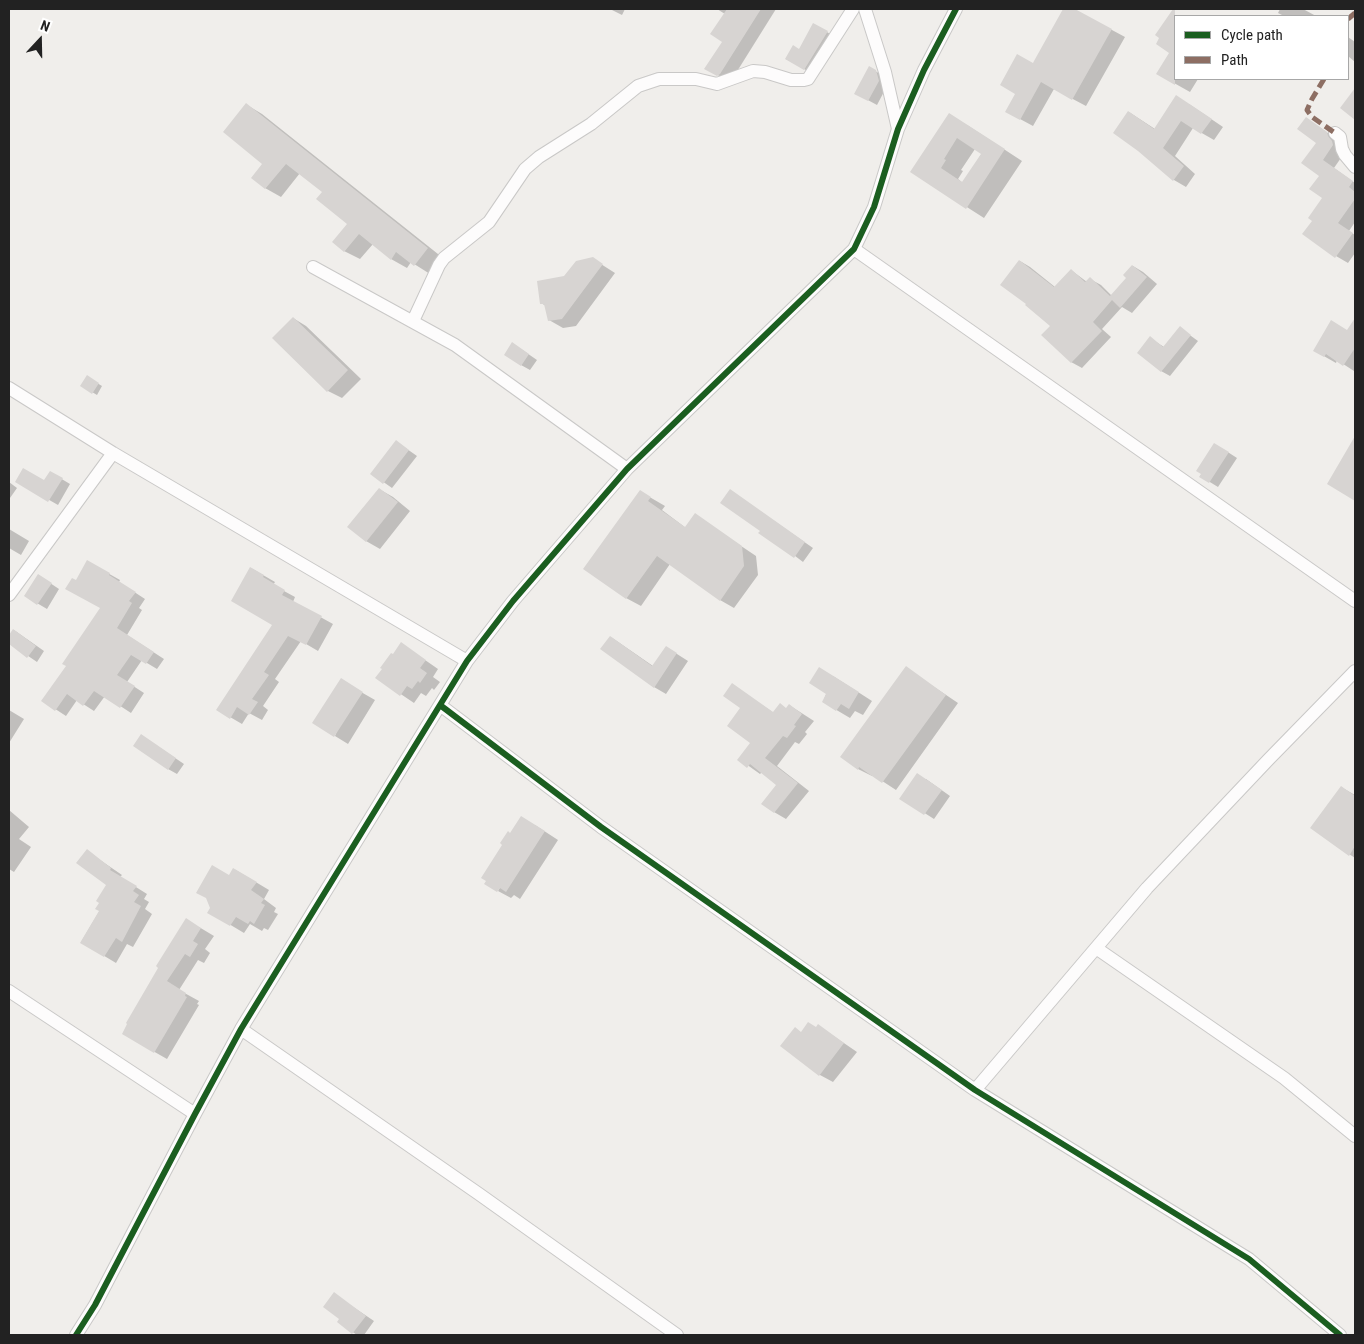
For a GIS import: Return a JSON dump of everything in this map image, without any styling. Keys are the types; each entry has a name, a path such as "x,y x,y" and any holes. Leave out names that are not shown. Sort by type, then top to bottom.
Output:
{"street":[{"path":"413,321 444,258 489,222 525,169 539,157 590,124 638,86 659,79 696,79 716,84 753,71 765,72 791,80 804,80 808,78 853,9"},
{"path":"865,9 885,72 898,129"},
{"path":"76,1335 95,1305 241,1029 467,661 513,601 627,469 854,249 874,207 898,129 924,70 956,9"},
{"path":"1335,133 1340,137 1342,149 1355,167"},
{"path":"854,249 1355,601"},
{"path":"312,267 455,345 627,469"},
{"path":"9,388 113,453 467,661"},
{"path":"9,595 113,453"},
{"path":"975,1090 1154,881 1355,671"},
{"path":"440,705 601,827 975,1090 1250,1259 1340,1335"},
{"path":"1096,948 1284,1078 1355,1136"},
{"path":"9,991 195,1114"},
{"path":"241,1029 479,1194 677,1335"}],"building":[{"path":"727,9 761,9 717,76 704,69 722,42 710,34"},
{"path":"1063,9 1075,9 1112,29 1072,100 1041,82 1020,120 1005,112 1015,94 1000,85 1017,54 1033,63"},
{"path":"1173,9 1175,9 1175,85 1156,74 1169,53 1156,44 1159,38 1155,35"},
{"path":"813,23 828,31 804,70 785,59 793,45 799,49"},
{"path":"869,66 876,70 879,81 868,101 854,94"},
{"path":"1355,88 1355,120 1340,108"},
{"path":"1176,95 1212,119 1201,134 1181,121 1163,148 1184,166 1173,181 1138,151 1113,133 1128,111 1154,129"},
{"path":"246,103 428,248 414,266 396,252 391,260 359,234 344,252 332,242 347,224 316,199 322,192 286,164 265,189 251,178 262,164 223,132"},
{"path":"949,113 1005,149 966,209 910,172","holes":["957,138 981,154 962,182 941,168 946,160 944,159"]},
{"path":"1306,117 1327,132 1332,141 1333,145 1323,160 1353,181 1349,187 1355,192 1355,199 1338,223 1353,233 1335,258 1302,234 1312,221 1308,218 1322,198 1309,189 1319,176 1301,163 1316,143 1297,129"},
{"path":"593,257 603,264 562,319 548,321 544,304 540,304 537,281 564,276 576,261"},
{"path":"1019,260 1054,287 1071,269 1085,282 1090,277 1110,296 1126,278 1123,275 1132,265 1147,277 1120,308 1112,300 1093,322 1102,331 1071,363 1041,335 1050,326 1026,304 1000,285"},
{"path":"293,317 348,370 327,392 272,338"},
{"path":"1355,318 1355,348 1343,366 1326,354 1324,357 1313,351 1331,320 1347,330"},
{"path":"1180,326 1191,335 1161,372 1137,353 1150,336 1163,347"},
{"path":"512,342 529,354 521,366 504,355"},
{"path":"87,375 99,383 92,394 80,386"},
{"path":"1355,436 1355,501 1327,484"},
{"path":"396,440 409,450 383,484 370,474"},
{"path":"1214,443 1229,452 1209,483 1199,477 1201,474 1196,471"},
{"path":"23,468 44,480 50,471 63,478 48,502 15,482"},
{"path":"379,488 398,502 366,542 347,527"},
{"path":"730,489 805,542 794,558 720,503"},
{"path":"640,490 651,497 648,501 685,527 695,513 742,546 744,566 720,601 657,556 626,599 583,569"},
{"path":"87,560 110,573 109,575 136,592 129,601 132,603 117,628 154,652 146,664 131,655 117,675 135,686 120,708 94,691 83,706 67,694 55,711 41,701 66,666 62,664 100,608 65,589 72,578 76,580"},
{"path":"250,567 285,590 282,595 322,616 306,645 288,636 264,672 269,675 252,699 258,702 249,715 237,707 230,719 216,710 272,625 231,601"},
{"path":"38,574 52,583 37,605 24,596"},
{"path":"13,629 36,646 27,658 9,644 9,635"},
{"path":"610,636 652,666 666,646 677,653 654,688 600,649"},
{"path":"401,642 426,660 420,668 427,673 420,683 418,681 412,689 407,686 400,696 375,678 382,669 380,668"},
{"path":"906,666 946,695 882,783 859,767 858,770 840,757"},
{"path":"819,667 859,692 849,709 841,704 836,711 822,702 826,694 809,683"},
{"path":"341,678 363,692 334,737 312,723"},
{"path":"732,683 773,712 780,703 786,708 789,704 802,714 787,738 783,736 765,758 798,783 774,813 761,804 776,785 750,764 747,768 737,760 750,743 727,726 740,708 723,696"},
{"path":"141,734 176,758 168,770 133,746"},
{"path":"917,773 942,790 924,815 899,799"},
{"path":"1341,786 1355,796 1355,846 1349,856 1310,828"},
{"path":"521,816 545,831 506,892 500,888 497,892 484,884 486,881 481,878 502,845 500,843 508,831 510,833"},
{"path":"87,849 111,868 110,870 137,886 133,891 139,895 134,902 141,906 122,942 116,938 104,957 80,943 99,911 95,909 99,903 96,901 106,885 76,863"},
{"path":"212,865 229,875 233,868 257,882 251,890 264,899 261,903 265,905 254,924 250,921 248,924 236,917 230,926 207,913 210,908 206,898 196,893"},
{"path":"186,918 201,928 193,941 198,944 190,957 185,954 167,981 186,993 185,996 187,997 154,1053 122,1034 126,1023 158,968 156,966"},
{"path":"808,1022 816,1027 818,1024 844,1043 819,1076 780,1046 795,1027 801,1032"},
{"path":"334,1292 366,1316 352,1334 337,1322 339,1319 323,1307"}],"marked path":[{"path":"1349,18 1355,13"},
{"path":"1323,80 1307,110 1312,117 1335,133"}],"cycle path":[{"path":"76,1335 95,1305 241,1029 467,661 513,601 627,469 854,249 874,207 898,129 924,70 956,9"},
{"path":"440,705 601,827 975,1090 1249,1259 1340,1335"}]}
